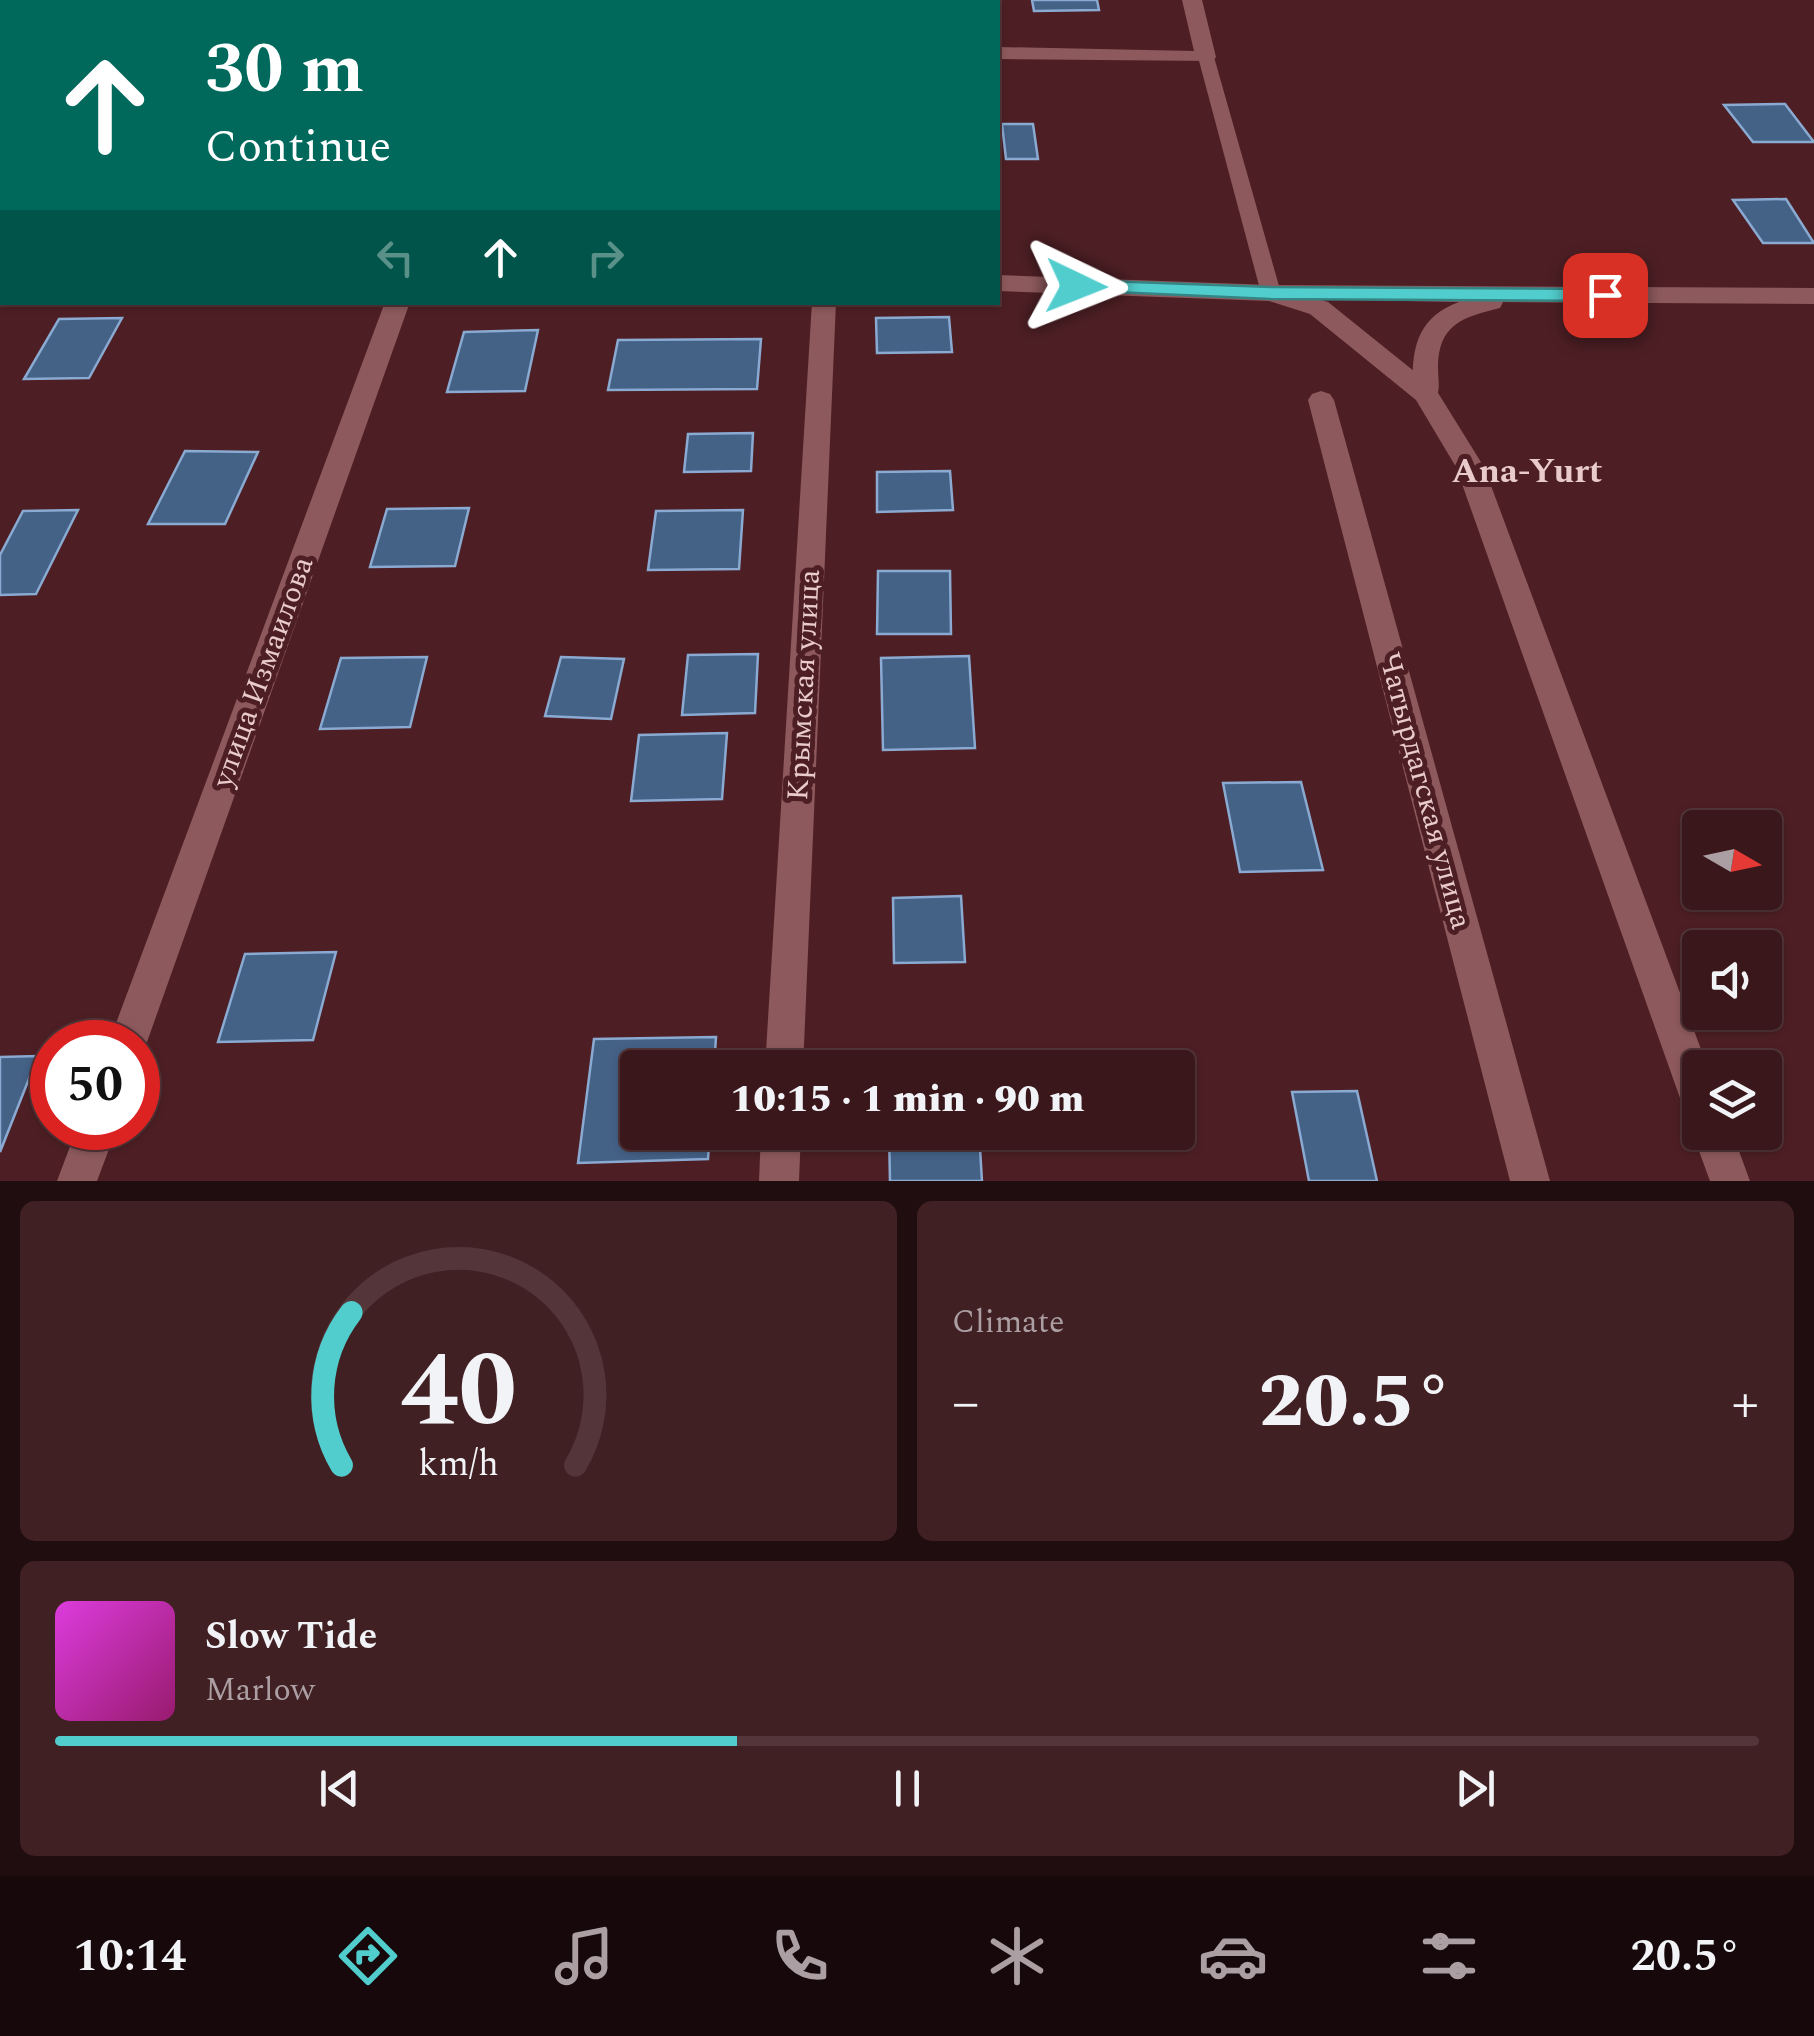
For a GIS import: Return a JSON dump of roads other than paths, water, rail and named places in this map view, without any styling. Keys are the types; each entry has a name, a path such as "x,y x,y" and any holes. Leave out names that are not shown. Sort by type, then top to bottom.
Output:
{"street":[{"path":"1000,53 1206,57 1192,0"},
{"path":"1000,284 1271,293 1814,296"},
{"path":"1271,293 1319,308 1426,394 1470,467 1683,1050"},
{"path":"1426,394 1423,351 1429,333 1460,311 1536,295"},
{"name":"улица Измаилова","path":"136,1020 397,305"},
{"name":"Крымская улица","path":"785,1050 824,305"},
{"name":"Чатырдагская улица","path":"1321,400 1530,1181"},
{"path":"77,1181 89,1150"},
{"path":"778,1181 780,1150"},
{"path":"1719,1150 1730,1181"}],"lane":[{"path":"1206,57 1271,293"}],"district":[{"name":"Ana-Yurt","path":"1527,471"}]}
